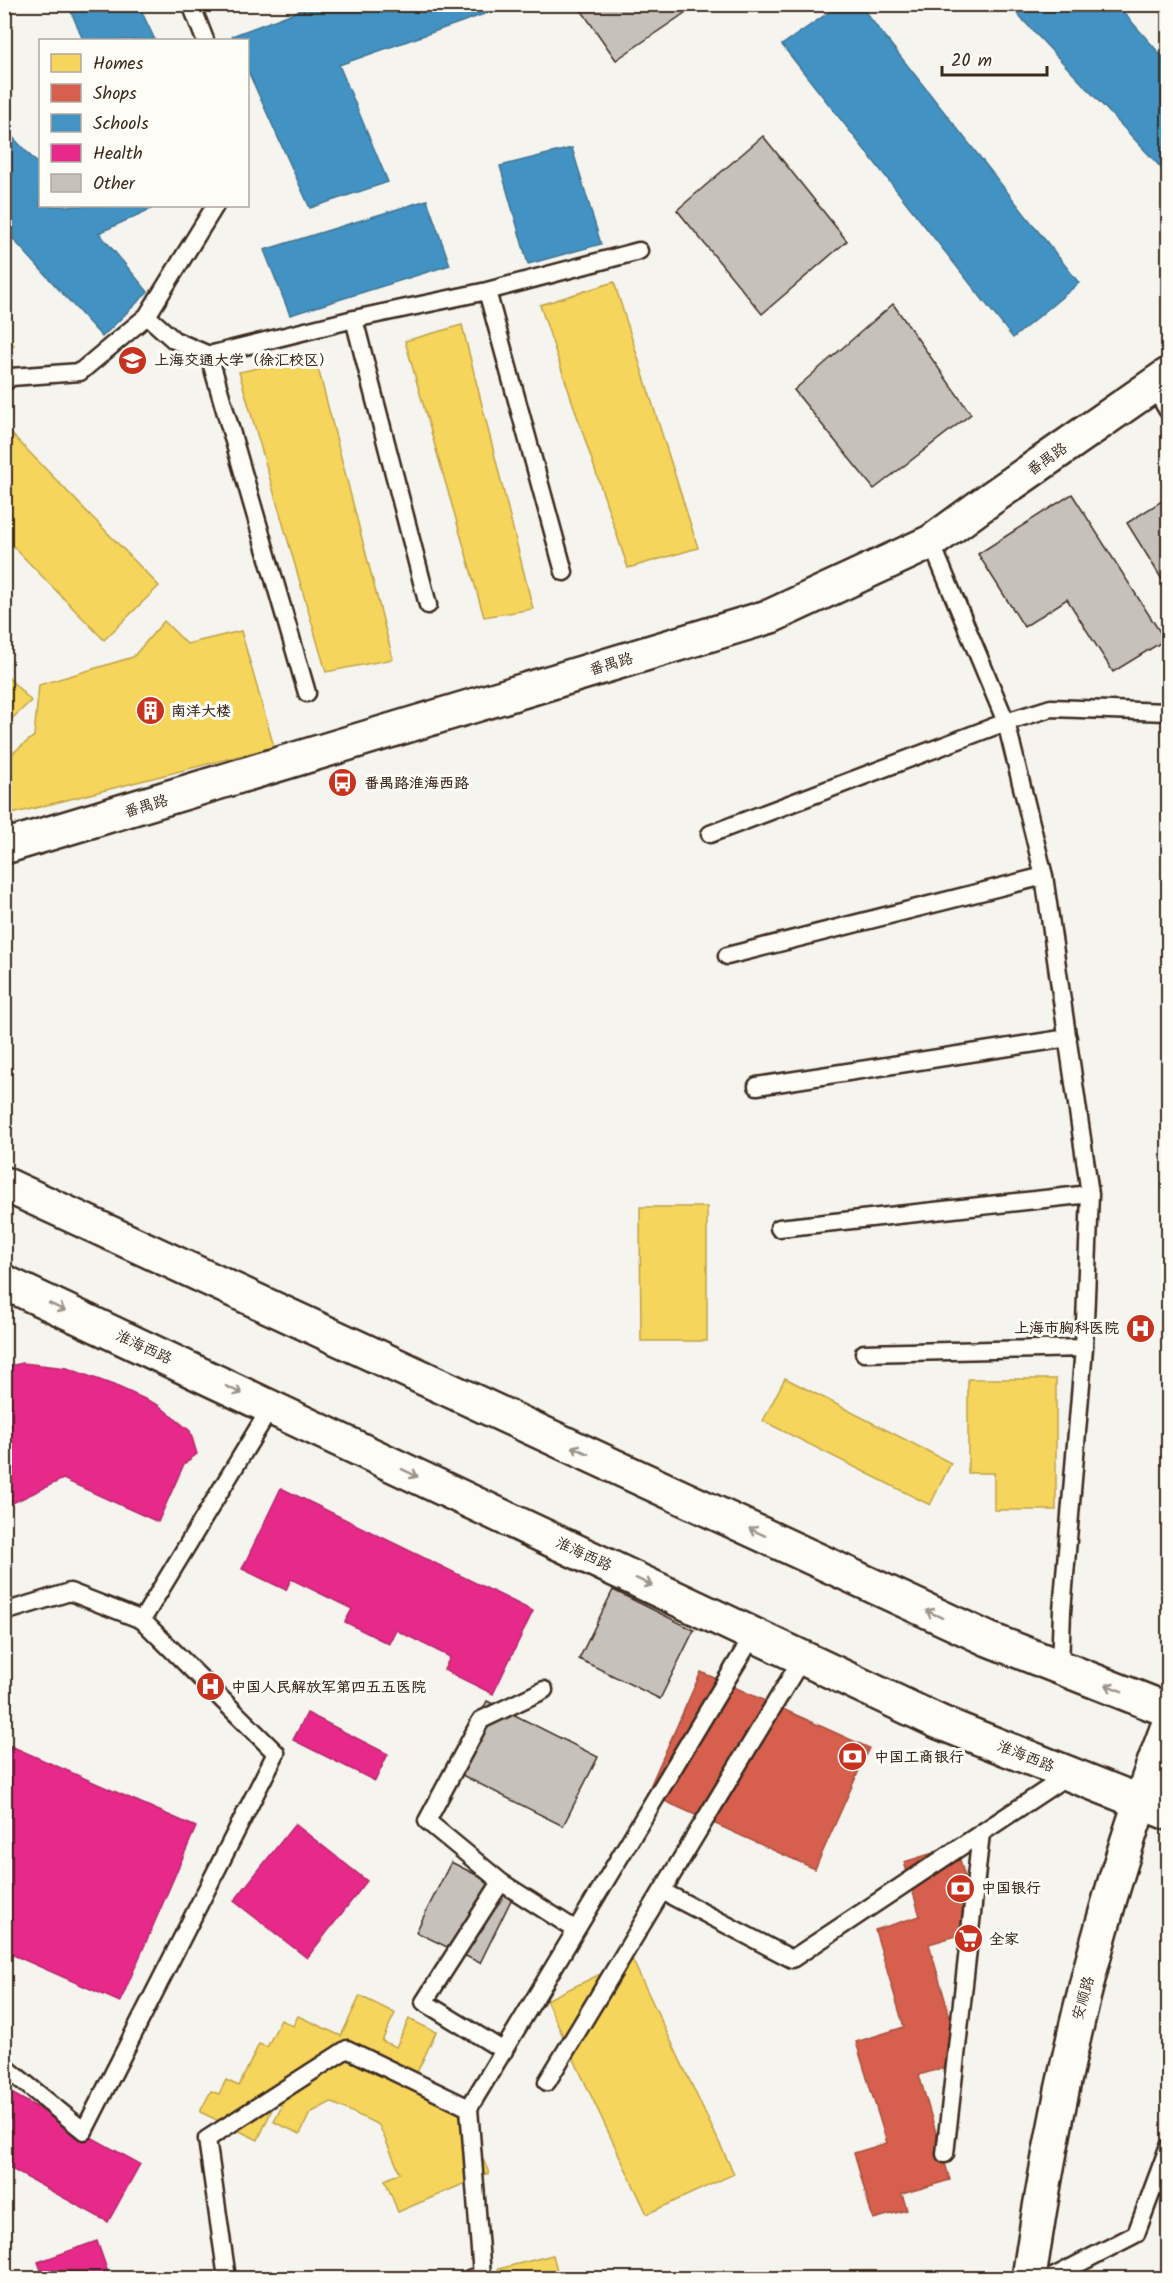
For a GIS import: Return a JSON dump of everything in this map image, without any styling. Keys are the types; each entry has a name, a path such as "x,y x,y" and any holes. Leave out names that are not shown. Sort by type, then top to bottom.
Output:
{"main road":[{"name":"番禺路","path":"4,847 771,616 931,542 990,499 1163,390"},
{"path":"4,1184 988,1639 1168,1710"},
{"name":"淮海西路","path":"4,1282 939,1722 1154,1807"},
{"name":"安顺路","path":"1029,2278 1074,2031 1154,1807 1168,1726"}],"lane":[{"path":"192,4 205,39"},
{"path":"4,383 11,377 80,372 147,316 214,207"},
{"path":"147,316 174,340 209,355 354,319 487,291 639,251"},
{"path":"487,291 564,572"},
{"path":"354,319 429,605"},
{"path":"209,355 307,693"},
{"path":"931,542 1006,722 1044,876 1090,1194 1084,1348 1062,1611 1060,1667"},
{"path":"710,834 1006,722 1051,708 1168,712"},
{"path":"726,956 1044,876"},
{"path":"757,1086 1068,1038"},
{"path":"779,1228 1090,1194"},
{"path":"864,1353 1084,1348"},
{"path":"142,1620 271,1407"},
{"path":"4,1612 69,1592 142,1620 276,1753 84,2131 4,2066"},
{"path":"471,2278 482,2276 469,2108 754,1634"},
{"path":"547,2082 803,1657"},
{"path":"544,1690 481,1720 427,1821 501,1882 576,1930"},
{"path":"662,1891 792,1959 1071,1774"},
{"path":"945,2154 981,1833"},
{"path":"501,1882 424,2002 504,2051"},
{"path":"227,2278 207,2139 347,2049 469,2108"},
{"path":"1051,2278 1136,2234 1168,2148"}],"building: Homes":[{"path":"614,282 698,548 628,568 540,305"},
{"path":"462,325 533,609 484,617 405,341"},
{"path":"4,336 14,345 4,354"},
{"path":"315,356 393,659 326,672 239,372"},
{"path":"4,426 159,586 104,640 4,537"},
{"name":"南洋大楼","path":"164,621 187,644 241,631 274,747 4,816 4,760 34,736 39,685 133,657"},
{"path":"4,673 31,701 4,726"},
{"path":"640,1207 707,1207 707,1341 641,1341"},
{"path":"785,1378 951,1463 930,1505 763,1421"},
{"path":"968,1379 1056,1379 1056,1510 994,1510 994,1473 968,1473"},
{"path":"632,1959 734,2174 647,2214 546,2000"},
{"path":"360,1996 395,2013 382,2041 396,2047 409,2019 436,2032 412,2083 455,2093 489,2173 398,2212 385,2180 400,2173 379,2125 331,2102 310,2113 300,2134 274,2122 282,2106 275,2103 258,2140 200,2112 211,2091 219,2094 226,2080 239,2086 259,2044 267,2047 281,2020 293,2026 298,2016 341,2036"},
{"path":"553,2255 559,2278 500,2278 498,2269"}],"building: Shops":[{"path":"701,1672 869,1748 815,1869 647,1793"},
{"path":"956,1846 980,1929 929,1944 963,2062 919,2075 950,2180 902,2194 907,2210 873,2219 854,2153 887,2143 856,2042 904,2027 875,1930 920,1916 904,1862"}],"building: Schools":[{"path":"68,4 138,4 155,39 83,39"},
{"path":"317,4 513,4 339,65 388,182 310,208 249,73 249,39 234,39 232,36"},
{"path":"841,4 859,4 1079,283 1013,338 782,45"},
{"path":"1008,4 1116,4 1168,63 1168,175"},
{"path":"4,128 39,165 39,207 155,207 99,233 148,292 102,337 4,229"},
{"path":"572,148 601,244 528,264 500,166"},
{"path":"427,200 450,265 290,315 264,250"}],"building: Health":[{"path":"23,1363 67,1368 116,1386 158,1405 190,1431 197,1454 184,1464 158,1522 63,1479 4,1507 4,1367"},
{"path":"281,1488 533,1611 493,1694 444,1670 450,1657 396,1630 389,1644 345,1622 352,1609 291,1579 286,1590 242,1569"},
{"path":"307,1713 388,1754 375,1781 293,1740"},
{"path":"4,1743 196,1827 120,2002 4,1951"},
{"path":"295,1824 367,1881 307,1958 234,1901"},
{"path":"4,2089 140,2164 108,2222 4,2165"},
{"path":"97,2241 110,2278 44,2278 38,2262"}],"building: Other":[{"path":"577,4 694,4 695,6 616,60"},
{"path":"763,136 847,241 762,314 677,210"},
{"path":"893,304 971,414 874,489 794,390"},
{"path":"1072,494 1165,640 1113,672 1067,599 1024,627 978,554"},
{"path":"1168,497 1168,589 1127,523"},
{"path":"613,1590 694,1630 660,1699 579,1659"},
{"path":"487,1701 598,1757 563,1826 452,1770"},
{"path":"451,1862 514,1894 480,1963 416,1932"}],"place":[{"name":"上海交通大学（徐汇校区）","path":"133,360"},
{"name":"南洋大楼","path":"150,711"},
{"name":"番禺路淮海西路","path":"343,783"},
{"name":"上海市胸科医院","path":"1140,1328"},
{"name":"中国人民解放军第四五五医院","path":"210,1687"},
{"name":"中国工商银行","path":"853,1757"},
{"name":"中国银行","path":"960,1888"},
{"name":"全家","path":"968,1939"}]}
